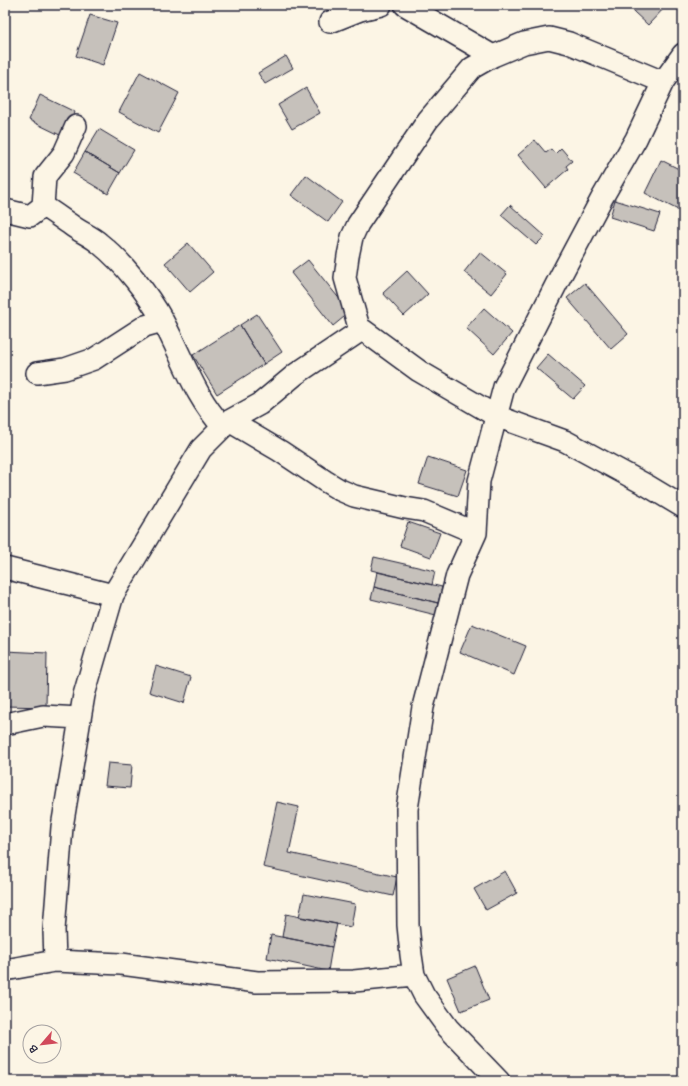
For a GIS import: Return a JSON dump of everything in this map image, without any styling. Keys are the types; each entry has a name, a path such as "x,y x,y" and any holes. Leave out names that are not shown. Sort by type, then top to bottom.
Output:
{"street":[{"path":"330,22 360,10 381,5"},
{"path":"405,5 493,56"},
{"path":"360,330 345,278 352,237 358,224 428,120 472,68 493,56 524,43 549,38 569,43 671,79"},
{"path":"499,1081 448,1028 424,995 414,975 410,955 408,924 407,809 423,707 457,575 476,533 480,481 504,388 602,198 671,79 683,54"},
{"path":"5,210 30,216 43,206 46,177 64,153 76,126"},
{"path":"43,206 99,243 114,257 137,283 163,321 202,400 212,415 226,424 280,451 325,482 340,490 354,496 424,511 476,533"},
{"path":"37,373 65,369 94,359 145,326 163,321"},
{"path":"56,961 54,930 62,827 84,695 113,595 201,449 226,424 260,404 296,374 360,330 364,330 419,371 496,416 565,441 648,486 683,507"},
{"path":"5,568 113,595"},
{"path":"5,724 43,716 80,718"},
{"path":"5,970 56,961 121,964 257,982 354,981 414,975"}],"building":[{"path":"641,5 667,5 648,25 634,12"},
{"path":"90,15 117,23 103,65 76,56"},
{"path":"286,56 293,68 265,84 258,73"},
{"path":"140,72 179,93 158,133 119,112"},
{"path":"306,88 320,113 292,129 278,105"},
{"path":"40,95 75,112 64,137 29,120"},
{"path":"99,129 134,150 120,173 85,152"},
{"path":"535,140 546,153 551,149 555,154 561,148 572,161 566,166 568,169 546,188 518,155"},
{"path":"85,152 120,173 108,194 73,173"},
{"path":"661,160 683,171 683,204 680,211 645,193"},
{"path":"306,175 342,202 328,222 291,195"},
{"path":"615,200 660,214 654,231 610,217"},
{"path":"510,205 545,236 536,245 501,215"},
{"path":"188,243 213,272 190,292 165,263"},
{"path":"480,252 507,274 491,294 464,272"},
{"path":"308,260 350,312 333,326 291,273"},
{"path":"407,271 428,294 404,316 383,293"},
{"path":"585,283 628,334 611,349 567,298"},
{"path":"484,308 512,333 494,354 466,328"},
{"path":"257,314 282,352 264,364 240,325"},
{"path":"240,325 264,364 217,394 193,355"},
{"path":"548,354 585,386 573,399 536,368"},
{"path":"428,457 467,470 458,496 419,484"},
{"path":"408,522 440,533 431,557 400,546"},
{"path":"374,557 435,571 432,585 371,570"},
{"path":"377,572 442,587 438,603 374,587"},
{"path":"374,587 438,603 436,615 371,599"},
{"path":"472,624 526,646 514,675 460,652"},
{"path":"5,651 47,653 46,707 5,706"},
{"path":"156,666 191,677 184,703 149,692"},
{"path":"108,763 132,765 130,788 105,786"},
{"path":"277,802 299,807 289,853 397,877 393,896 263,867"},
{"path":"505,871 517,893 486,910 474,889"},
{"path":"304,894 355,904 351,927 299,917"},
{"path":"286,914 337,924 332,947 282,937"},
{"path":"271,935 332,947 328,971 267,958"},
{"path":"475,966 489,1000 461,1011 447,978"}]}
